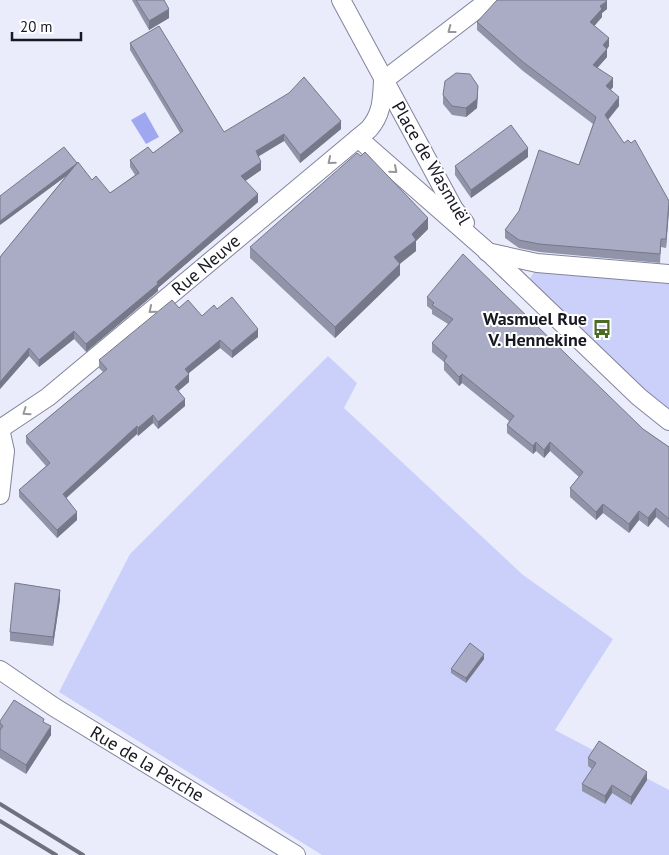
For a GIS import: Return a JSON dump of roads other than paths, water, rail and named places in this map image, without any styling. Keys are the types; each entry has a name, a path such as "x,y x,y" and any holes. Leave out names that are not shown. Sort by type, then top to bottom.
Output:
{"street":[{"name":"Place de Wasmuël","path":"341,0 454,209 487,251"},
{"path":"384,81 489,0"},
{"name":"Rue Neuve","path":"0,429 48,397 358,138 377,120 382,107 384,81"},
{"name":"Place de Wasmuël","path":"358,138 487,251"},
{"path":"487,251 537,263 669,274"},
{"path":"487,251 640,397 669,421"},
{"path":"0,429 5,451 0,495"},
{"name":"Rue de la Perche","path":"0,670 54,707 296,855"}],"water":[{"path":"145,112 159,137 146,144 131,120"}],"railway":[{"path":"0,804 83,855"},
{"path":"0,821 56,855"}],"place":[{"name":"Wasmuel Rue V. Hennekine","path":"602,329"}]}
